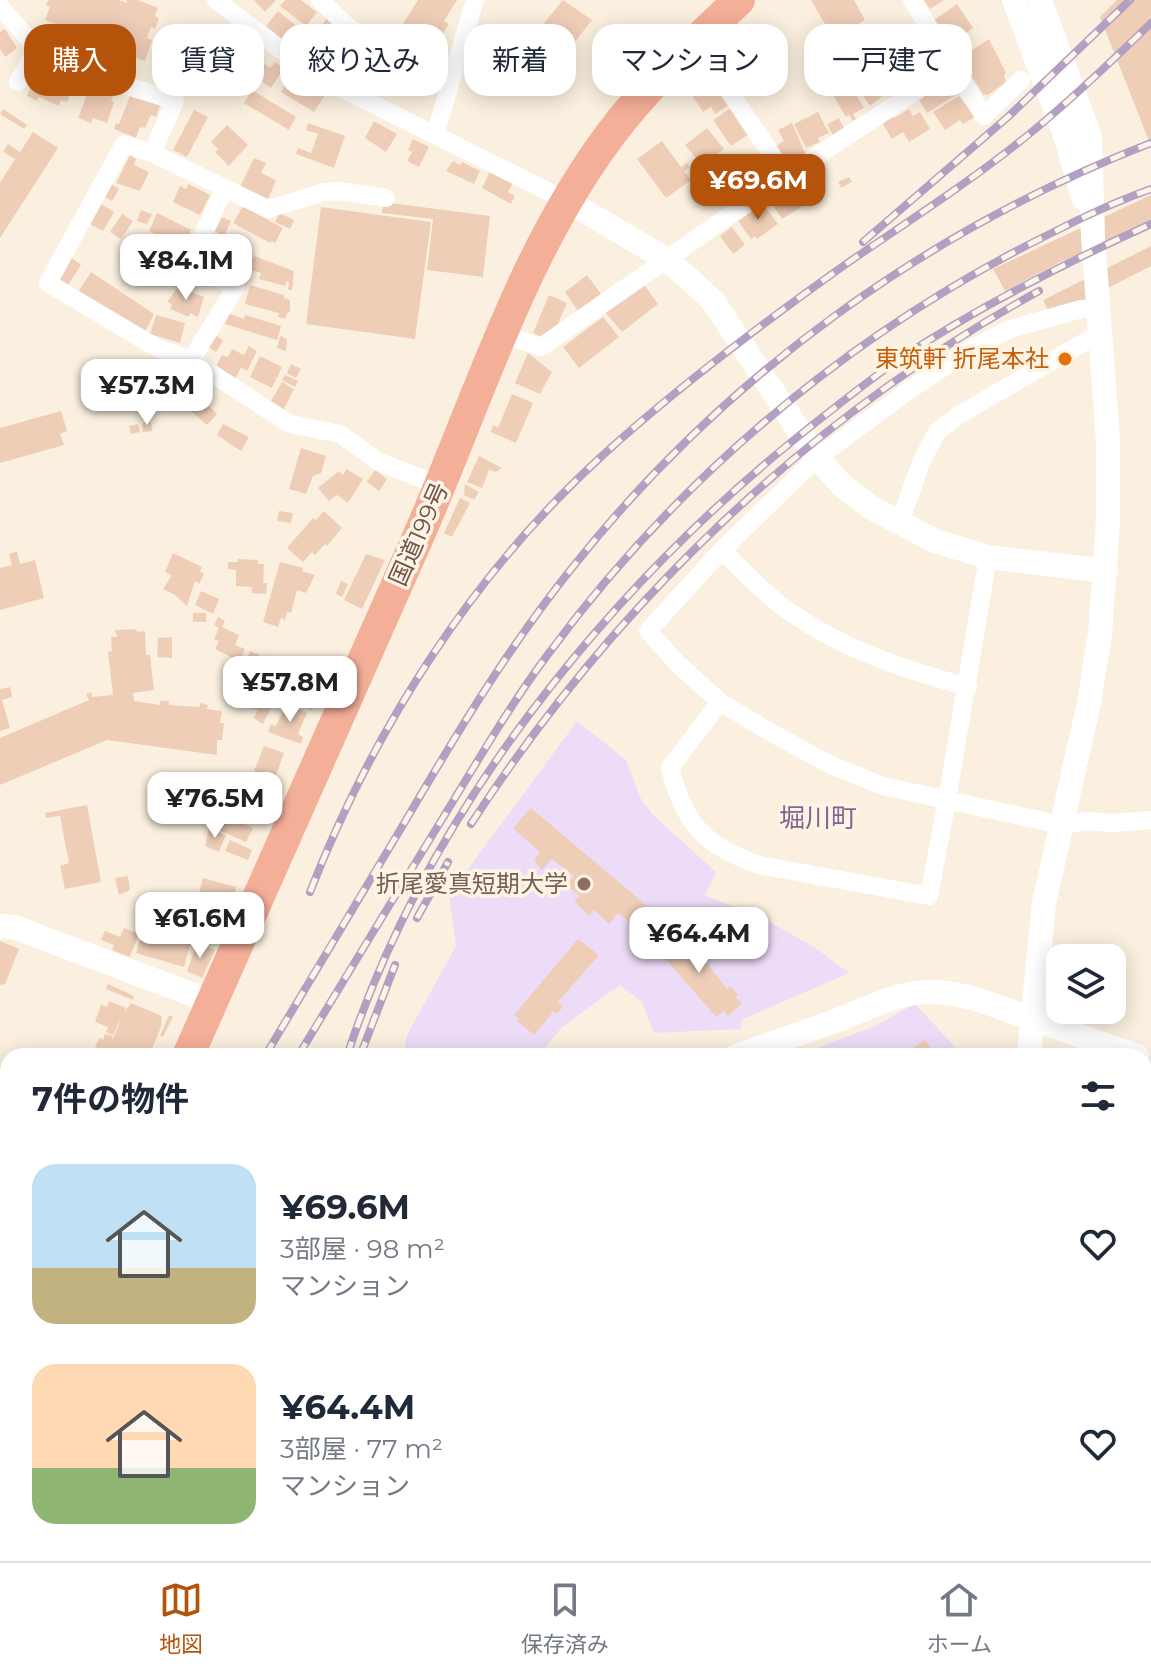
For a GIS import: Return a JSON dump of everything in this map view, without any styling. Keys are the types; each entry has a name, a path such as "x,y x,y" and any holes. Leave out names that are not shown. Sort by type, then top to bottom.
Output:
{"highway":[{"name":"国道199号","path":"714,24 739,0"},
{"name":"国道199号","path":"723,24 760,0"},
{"name":"国道199号","path":"192,1048 441,486 529,268 610,135 643,96"}],"street":[{"path":"216,0 285,53 333,83 567,201 668,260 713,301 817,458 842,485 870,507 935,541 988,557 1106,571"},
{"path":"320,0 348,27 380,47 455,68"},
{"path":"435,135 475,0"},
{"path":"912,0 927,24"},
{"path":"1014,0 1067,141 1093,237"},
{"path":"1030,1048 1044,903 1100,634 1106,571 1108,441 1093,237 1090,137 1040,0"},
{"path":"0,6 24,34"},
{"path":"18,82 24,72"},
{"path":"971,96 984,116 1021,80"},
{"path":"136,89 175,101 152,153"},
{"path":"732,96 786,176"},
{"path":"501,334 541,347 786,176 909,96"},
{"path":"386,198 339,191 324,192 268,209 152,153 124,144 48,283 157,348 191,360 290,424 340,434 379,462 441,486"},
{"path":"191,360 236,287 189,264 224,190"},
{"path":"1098,308 1081,309 1010,329 974,347 905,393 817,458 722,550 648,631 678,664 720,702 829,764 883,786 1062,825 1086,821 1113,823 1151,820"},
{"path":"900,523 921,462 937,432 959,415 1100,333"},
{"path":"722,550 756,584 794,615 839,642 879,660 968,687"},
{"path":"720,702 670,768 678,800 688,817 715,845 737,858 759,865 929,896 968,687 988,557"},
{"path":"0,926 14,927 212,1002"},
{"path":"758,1048 884,999 926,990 953,992 1115,1048"}],"shaded area":[{"name":"折尾愛真短期大学","path":"577,721 626,760 641,799 653,815 716,872 705,895 770,922 817,949 849,973 741,1020 741,1029 654,1033 642,1002 620,985 562,1027 545,1048 405,1048 407,1035 456,946 449,895"},
{"path":"915,1004 956,1048 817,1048 875,1026"}],"building":[{"path":"48,0 118,0 127,3 127,0 138,0 158,8 155,16 159,18 157,24 152,24 147,38 152,40 145,61 136,58 136,24 56,24 45,20 50,7 46,5"},
{"path":"254,0 276,0 265,12"},
{"path":"285,0 301,0 317,12 308,24 303,24 280,6"},
{"path":"418,0 457,0 444,21 448,26 403,24"},
{"path":"563,0 592,20 576,40 576,24 543,24"},
{"path":"811,0 854,0 865,20 858,24 825,24"},
{"path":"924,0 944,0 930,9"},
{"path":"1117,0 1151,0 1151,146 1100,17"},
{"path":"957,4 970,24 937,24 934,20"},
{"path":"278,11 294,24 280,24 280,37 266,26"},
{"path":"327,18 337,24 323,24"},
{"path":"5,29 17,48 5,57 0,49 0,32"},
{"path":"989,39 1006,73 1006,82 988,95 983,94 972,77 972,50"},
{"path":"275,62 280,65 280,74 271,88 264,83 264,64 270,68"},
{"path":"27,96 69,96 67,102 61,100 59,106 39,97 37,101"},
{"path":"86,96 113,96 107,123 93,118 91,123 78,118"},
{"path":"130,96 160,105 156,117 151,115 145,128 140,127 136,138 114,129 116,123 119,124"},
{"path":"248,96 262,96 296,117 289,130 244,103"},
{"path":"288,96 324,96 314,112"},
{"path":"693,96 726,96 731,104 715,114 711,107 703,112"},
{"path":"857,96 864,108 853,114 856,119 853,121 849,115 846,117 834,97"},
{"path":"863,96 882,96 870,106"},
{"path":"921,96 954,96 927,113 918,98"},
{"path":"959,96 975,117 963,124 960,120 945,130 933,112"},
{"path":"732,107 748,135 731,146 713,120"},
{"path":"3,109 27,125 24,129 0,114"},
{"path":"909,109 913,116 920,112 930,129 909,142 903,132 892,139 881,121"},
{"path":"194,110 208,117 187,157 173,150"},
{"path":"818,112 829,133 818,138 820,142 806,148 794,124"},
{"path":"839,118 845,130 833,136 827,124"},
{"path":"374,121 397,134 386,152 365,138"},
{"path":"308,123 345,136 334,168 296,154 298,148 311,153 318,134 306,130"},
{"path":"792,123 806,155 786,165 776,146 784,141 778,130"},
{"path":"227,125 248,145 229,166 215,152 218,149 211,142"},
{"path":"707,128 724,149 713,157 710,154 700,163 685,145"},
{"path":"33,132 58,148 0,238 0,183 15,159 3,152 8,144 20,152"},
{"path":"413,139 429,147 419,167 407,161 412,152 408,150"},
{"path":"662,141 681,167 687,163 689,167 684,171 691,180 666,198 637,159"},
{"path":"755,153 771,173 757,184 741,163"},
{"path":"130,155 136,159 134,165 149,172 140,191 116,183"},
{"path":"254,158 266,163 261,173 276,180 268,200 240,187"},
{"path":"453,161 480,171 474,184 446,171"},
{"path":"490,171 513,183 508,192 515,196 511,204 482,188"},
{"path":"849,177 852,182 841,188 838,182"},
{"path":"111,184 119,189 112,201 105,197"},
{"path":"188,184 210,195 200,215 173,202 180,186 186,189"},
{"path":"794,186 806,204 782,219 772,204"},
{"path":"1151,195 1151,223 1060,262 1005,291 993,269"},
{"path":"383,202 490,216 483,277 427,270 433,219 382,213"},
{"path":"101,204 114,212 103,231 90,224"},
{"path":"763,204 778,224 757,239 755,236 751,239 738,221"},
{"path":"243,206 283,228 275,243 233,223"},
{"path":"321,207 431,222 415,339 306,324"},
{"path":"141,210 152,214 147,224 137,221"},
{"path":"157,213 191,230 183,248 149,231"},
{"path":"279,213 294,220 290,229 275,222"},
{"path":"122,214 133,221 121,239 110,232"},
{"path":"222,217 231,221 224,236 215,231"},
{"path":"732,227 745,245 733,254 720,236"},
{"path":"135,234 169,250 159,269 133,255 135,252 127,248"},
{"path":"213,240 241,253 235,271 231,269 229,272 204,258"},
{"path":"1151,246 1151,266 1051,317 1043,300"},
{"path":"68,255 81,265 66,288 50,278"},
{"path":"254,256 294,271 292,290 288,290 287,281 285,286 259,279 261,273 248,269"},
{"path":"182,268 199,276 195,286 178,277"},
{"path":"91,272 154,314 145,332 78,292"},
{"path":"587,275 601,294 578,311 565,292"},
{"path":"642,282 658,304 622,332 604,311"},
{"path":"250,285 284,295 290,300 290,313 285,319 278,317 279,313 245,304"},
{"path":"178,287 204,297 198,317 190,313 189,317 170,309 172,304 167,302"},
{"path":"549,295 567,303 555,330 541,337 533,333"},
{"path":"228,313 281,326 277,340 225,324"},
{"path":"156,315 185,323 180,343 150,334"},
{"path":"603,317 619,337 579,368 563,347"},
{"path":"215,335 223,340 216,352 208,347"},
{"path":"280,336 287,339 286,351 277,348"},
{"path":"249,346 257,351 247,371 241,367 234,382 214,371 222,355 228,357 232,349 244,355"},
{"path":"528,353 552,372 540,394 515,383"},
{"path":"260,356 282,367 277,378 274,377 272,388 250,377"},
{"path":"291,364 301,369 296,378 287,373"},
{"path":"285,375 298,381 295,387 282,380"},
{"path":"282,382 294,389 282,413 268,406"},
{"path":"512,394 533,403 516,443 491,432 493,425 498,428"},
{"path":"199,396 217,414 207,425 188,408"},
{"path":"61,411 67,431 60,434 64,445 0,463 0,428"},
{"path":"151,422 152,431 143,432 142,423"},
{"path":"138,424 140,432 131,434 129,426"},
{"path":"223,424 249,437 241,451 217,435"},
{"path":"301,448 326,456 321,473 313,476 306,494 289,489"},
{"path":"479,456 502,468 496,472 489,470 482,488 467,482"},
{"path":"346,469 363,479 348,503 337,495 329,501 318,488 339,471 343,475"},
{"path":"375,470 387,479 379,491 367,482"},
{"path":"465,484 479,492 474,500 464,495"},
{"path":"460,498 470,503 452,537 444,533"},
{"path":"279,511 293,513 291,523 277,521"},
{"path":"324,511 342,528 327,546 325,544 315,555 312,552 303,562 287,548 313,518 316,520"},
{"path":"17,551 20,564 35,560 44,598 0,610 0,568 12,565 9,554"},
{"path":"173,553 202,567 200,572 204,574 199,584 195,581 187,606 163,589 172,575 165,572"},
{"path":"366,554 385,560 362,609 344,600"},
{"path":"238,559 258,560 258,564 264,564 266,594 252,593 252,587 236,586 236,570 228,569 228,562 238,562"},
{"path":"280,562 315,575 306,593 297,590 291,613 287,612 285,620 281,618 278,627 263,622"},
{"path":"341,581 348,584 342,597 336,594"},
{"path":"201,591 219,599 213,614 195,605"},
{"path":"193,613 206,613 206,622 193,622"},
{"path":"218,617 225,621 222,627 239,635 235,645 245,649 239,661 215,649 219,641 214,639 219,628 214,625"},
{"path":"136,629 137,632 145,631 146,655 150,655 154,690 133,693 134,701 160,705 160,701 169,701 169,705 200,707 200,703 208,705 207,709 222,711 220,723 224,723 222,740 217,740 217,755 107,740 0,785 0,738 89,700 86,694 91,692 92,697 113,695 108,652 112,651 111,637 117,637 115,630"},
{"path":"172,637 172,658 157,657 158,638"},
{"path":"250,651 260,655 252,676 241,672"},
{"path":"269,655 293,667 285,684 268,675 264,683 257,679"},
{"path":"235,668 248,688 243,691 230,672"},
{"path":"306,675 325,683 312,710 293,700"},
{"path":"10,687 12,697 2,700 10,728 0,731 0,689"},
{"path":"256,687 276,698 263,724 253,718 258,710 252,708 260,693 254,690"},
{"path":"286,704 307,713 298,734 303,737 301,744 268,732 271,724 276,726"},
{"path":"264,746 284,753 275,778 254,771"},
{"path":"270,786 277,789 270,811 260,807"},
{"path":"87,805 101,882 65,889 60,866 69,863 60,816 46,818 45,813"},
{"path":"531,808 660,917 647,936 618,913 609,924 594,910 589,916 574,901 580,896 566,885 574,876 552,859 542,870 534,861 540,852 513,828"},
{"path":"221,812 253,828 246,842 214,828"},
{"path":"209,828 226,835 219,852 205,846"},
{"path":"230,840 252,850 248,860 225,851"},
{"path":"128,876 130,890 119,895 115,878"},
{"path":"203,878 236,887 232,906 198,897"},
{"path":"124,928 139,934 130,957 112,950 114,945 101,940 105,931 120,937"},
{"path":"680,929 727,989 730,986 738,994 735,997 742,1003 728,1016 724,1011 716,1017 656,948"},
{"path":"143,930 190,944 184,967 136,953"},
{"path":"578,939 599,955 558,1002 563,1007 556,1014 554,1011 534,1035 514,1015"},
{"path":"0,941 19,949 5,984 0,985"},
{"path":"197,943 215,950 202,978 187,971"},
{"path":"108,984 134,996 133,1000 106,989"},
{"path":"109,1001 126,1008 113,1035 106,1032 108,1027 95,1022 101,1005 107,1007"},
{"path":"131,1003 162,1016 152,1048 95,1047 105,1034 113,1036 112,1042"},
{"path":"169,1015 173,1017 163,1037 160,1036"},
{"path":"925,1040 930,1048 914,1048"}],"railway":[{"path":"863,242 1009,116 1130,0"},
{"path":"310,892 364,771 432,656 511,550 556,501 632,429 722,356 1028,135 1151,23"},
{"path":"270,1048 445,754 529,624 576,563 635,495 698,430 765,370 836,315 910,265 988,219 1068,178 1151,143"},
{"path":"303,1048 520,694 597,591 704,477 822,375 886,329 1020,249 1101,209 1151,189"},
{"path":"350,1048 381,966 424,879 473,795 530,714 591,637 658,565 728,497 800,435 901,358 1023,286 1151,224"},
{"path":"471,824 527,743 588,665 653,592 722,522 796,457 873,397 954,341 1039,291"},
{"path":"417,918 448,862"},
{"path":"363,1048 395,965"}],"place":[{"name":"東筑軒 折尾本社","path":"1065,359"},
{"name":"折尾愛真短期大学","path":"584,884"}],"district":[{"name":"堀川町","path":"818,818"}]}
